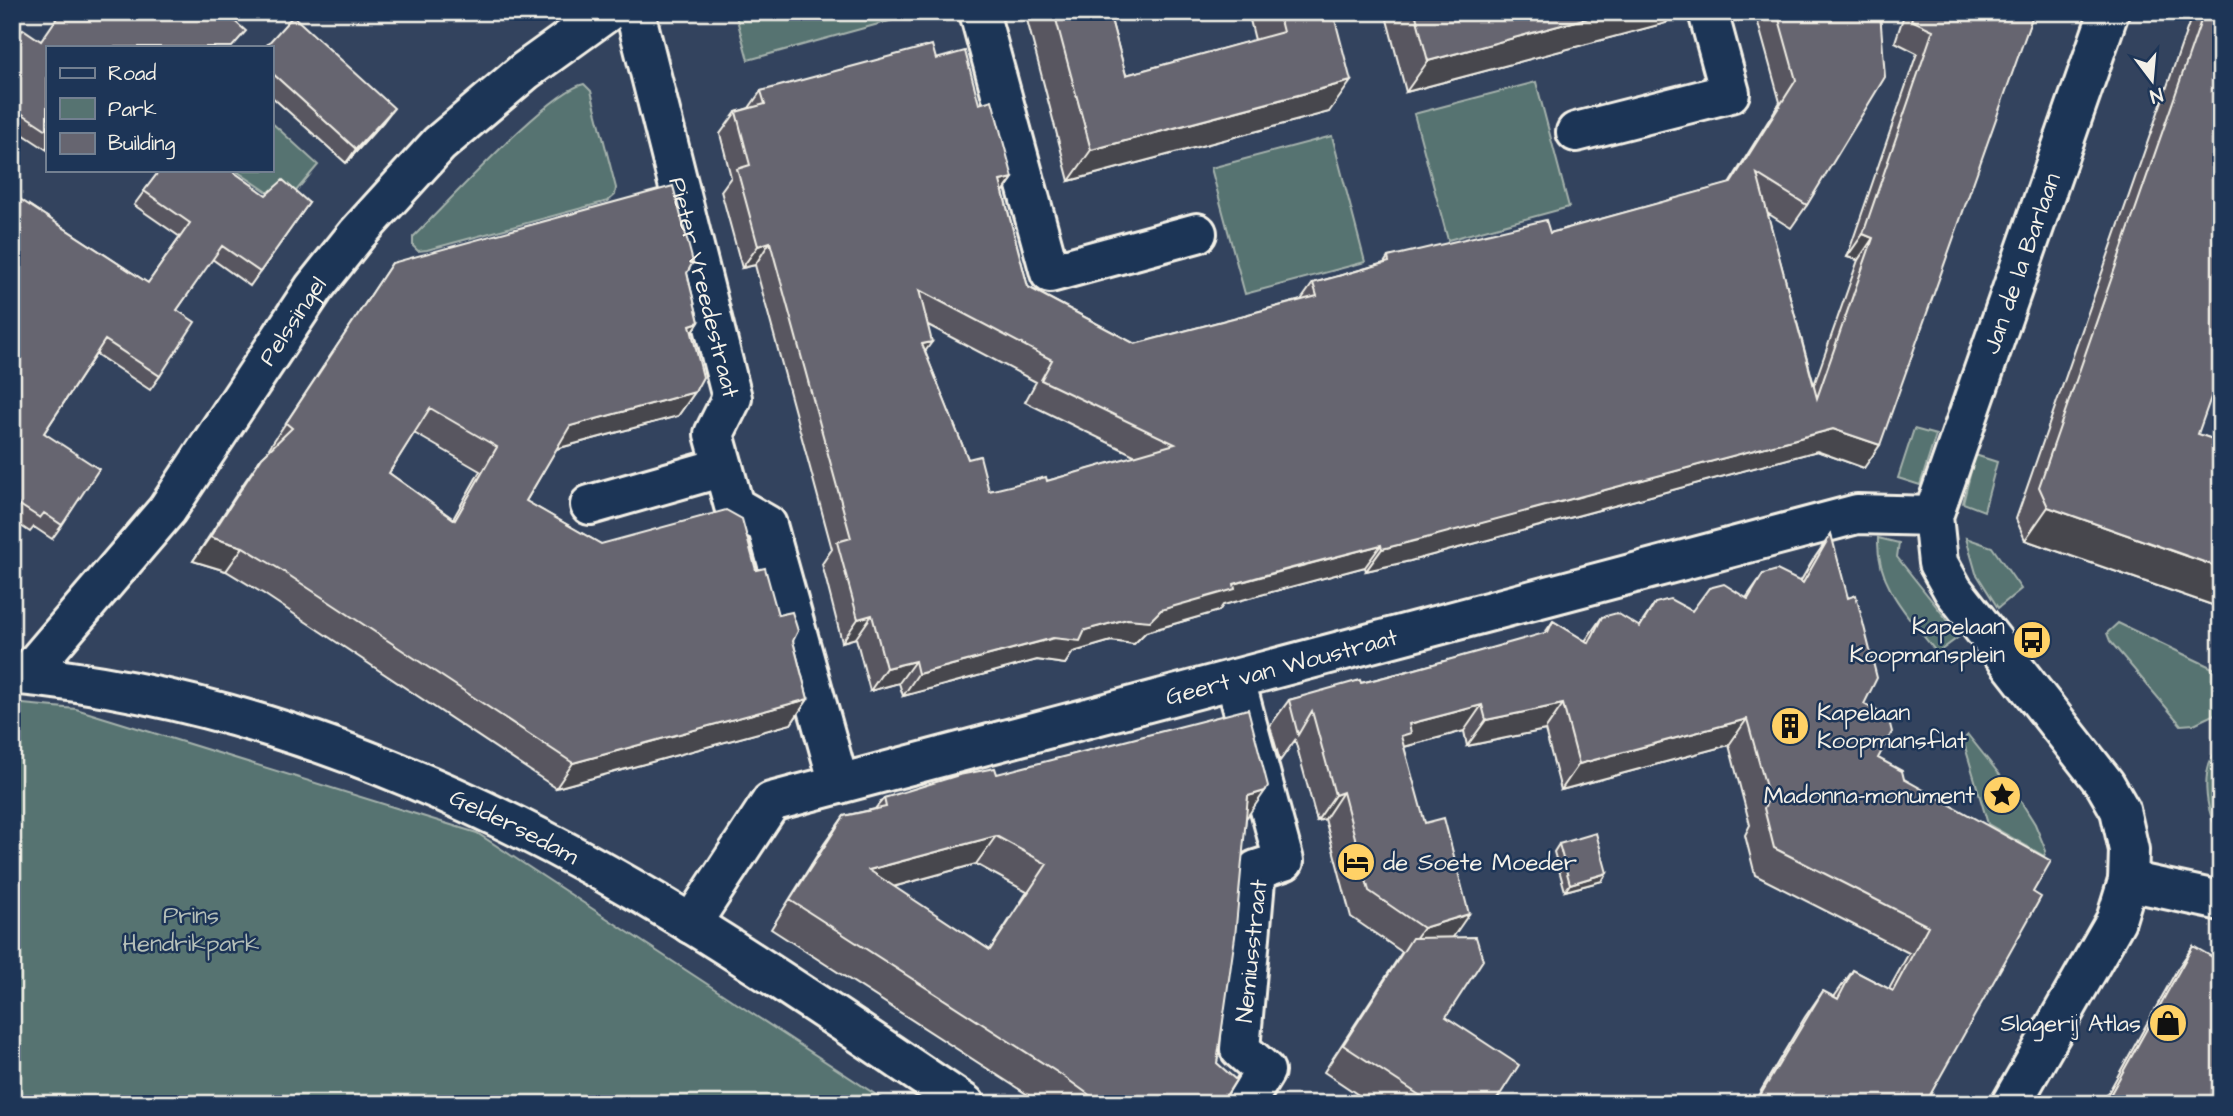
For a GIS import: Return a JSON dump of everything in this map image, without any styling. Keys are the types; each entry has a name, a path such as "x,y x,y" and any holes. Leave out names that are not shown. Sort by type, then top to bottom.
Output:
{"street":[{"name":"Pelssingel","path":"19,675 167,509 314,288 357,234 439,144 525,71 607,12"},
{"name":"Pieter Vreedestraat","path":"635,12 732,398 714,434 734,506 767,525 839,784"},
{"path":"979,12 1050,273 1197,233"},
{"path":"1576,132 1730,93 1709,12"},
{"name":"Jan de la Barlaan","path":"1933,516 2109,12"},
{"path":"590,505 723,467"},
{"name":"Geert van Woustraat","path":"691,924 771,802 1857,514 1933,516"},
{"path":"1933,516 1938,563 1953,590 2105,784 2120,810 2129,850 2127,881 2116,920 2011,1104"},
{"name":"Geldersedam","path":"19,675 175,701 274,728 389,766 538,836 691,924 965,1104"},
{"name":"Nemiusstraat","path":"1235,680 1284,861 1256,870 1240,1049 1265,1071 1245,1104"},
{"path":"2127,881 2221,901"}],"green space":[{"path":"735,12 903,12 904,17 748,60"},
{"path":"1536,82 1569,207 1448,240 1414,114"},
{"path":"584,84 591,91 616,188 615,195 608,201 427,250 418,251 413,246 413,237 497,152 547,107 568,91"},
{"path":"273,124 318,165 285,204 238,172 273,172"},
{"path":"1332,136 1365,262 1245,294 1211,168"},
{"path":"1914,429 1936,435 1920,485 1898,478"},
{"path":"1975,455 1997,462 1984,511 1963,503"},
{"path":"1878,538 1899,543 1897,557 1960,636 1937,653 1906,614 1889,586 1879,555"},
{"path":"1966,538 1992,547 2021,589 1998,608 1976,573"},
{"path":"2118,623 2221,672 2221,711 2194,724 2181,725 2110,641 2107,633"},
{"name":"Prins Hendrikpark","path":"12,703 76,709 477,833 890,1104 12,1104"},
{"path":"1968,735 2020,800 2035,824 2046,851 2044,856 1988,824 1963,740"},
{"path":"2221,747 2221,833 2211,815 2206,789 2209,764"}],"building":[{"path":"61,12 224,12 246,31 233,46 46,46 46,129 12,107 12,45 23,29 41,41"},
{"path":"1054,12 1109,12 1126,75 1283,32 1278,12 1333,12 1351,81 1091,150"},
{"path":"1415,12 1610,12 1428,61"},
{"path":"1777,12 1880,12 1885,77 1807,205 1757,174 1817,398 1873,238 1863,234 1933,30 1911,20 1914,12 2034,12 1880,445 1833,429 1426,538 1382,549 1381,545 1269,574 1234,584 1235,589 1161,610 1150,621 1127,619 1085,630 1080,641 1053,638 918,674 915,661 886,668 872,615 858,619 837,542 851,538 770,242 758,246 737,169 750,165 736,112 765,104 761,91 932,45 936,59 965,51 979,104 992,100 1013,178 1000,181 1028,287 1135,344 1317,296 1313,283 1389,262 1388,257 1546,220 1550,233 1731,183 1796,80","holes":["919,290 1052,360 1041,380 1175,444 1047,481 1046,477 989,491 980,456 968,459 922,344 932,342"]},
{"path":"2204,12 2221,12 2221,369 2198,434 2221,442 2221,568 2048,507 2039,487"},
{"path":"293,16 394,108 356,149 273,74 273,46 266,46"},
{"path":"158,172 234,172 266,195 283,180 309,203 260,272 222,246 177,310 195,322 160,376 105,340 44,433 99,469 62,525 44,513 40,518 12,500 12,194 148,283 190,223 144,191"},
{"path":"673,186 693,262 687,273 699,322 690,325 703,377 695,392 570,426 526,501 601,544 726,510 742,519 756,570 765,568 778,615 792,612 798,631 793,641 808,699 573,763 281,570 243,547 210,537 262,457 292,428 286,423 392,263","holes":["430,408 497,447 455,520 389,473"]},
{"path":"1831,534 1848,598 1856,595 1877,678 1864,704 1888,717 1892,732 1878,758 1902,771 1904,779 2051,861 2033,892 2041,897 1925,1104 1755,1104 1823,991 1838,999 1853,970 1893,991 1928,926 1774,848 1764,808 1769,798 1747,719 1579,764 1563,704 1486,720 1482,705 1409,724 1411,733 1401,736 1425,823 1444,818 1469,914 1423,928 1369,891 1343,792 1335,795 1312,711 1298,735 1289,700 1360,680 1361,683 1412,670 1548,632 1553,621 1589,643 1602,617 1617,613 1640,627 1655,603 1670,599 1692,611 1709,588 1724,584 1748,599 1763,574 1777,570 1803,583"},
{"path":"1248,709 1268,786 1265,791 1248,796 1235,937 1217,1063 1236,1080 1221,1104 1102,1104 790,900 844,816 886,807 884,798 959,775 995,768 997,774","holes":["996,836 1047,864 990,950 869,870"]},
{"path":"1596,833 1607,873 1570,884 1559,844"},
{"path":"1476,937 1483,960 1446,1017 1519,1065 1494,1104 1472,1104 1468,1100 1465,1104 1433,1104 1343,1045 1412,938"},
{"path":"2193,946 2221,962 2221,1104 2105,1104"}],"place":[{"name":"Kapelaan Koopmansplein","path":"2032,640"},
{"name":"Kapelaan Koopmansflat","path":"1790,726"},
{"name":"Madonna-monument","path":"2002,795"},
{"name":"de Soete Moeder","path":"1356,862"},
{"name":"Slagerij Atlas","path":"2168,1023"}]}
